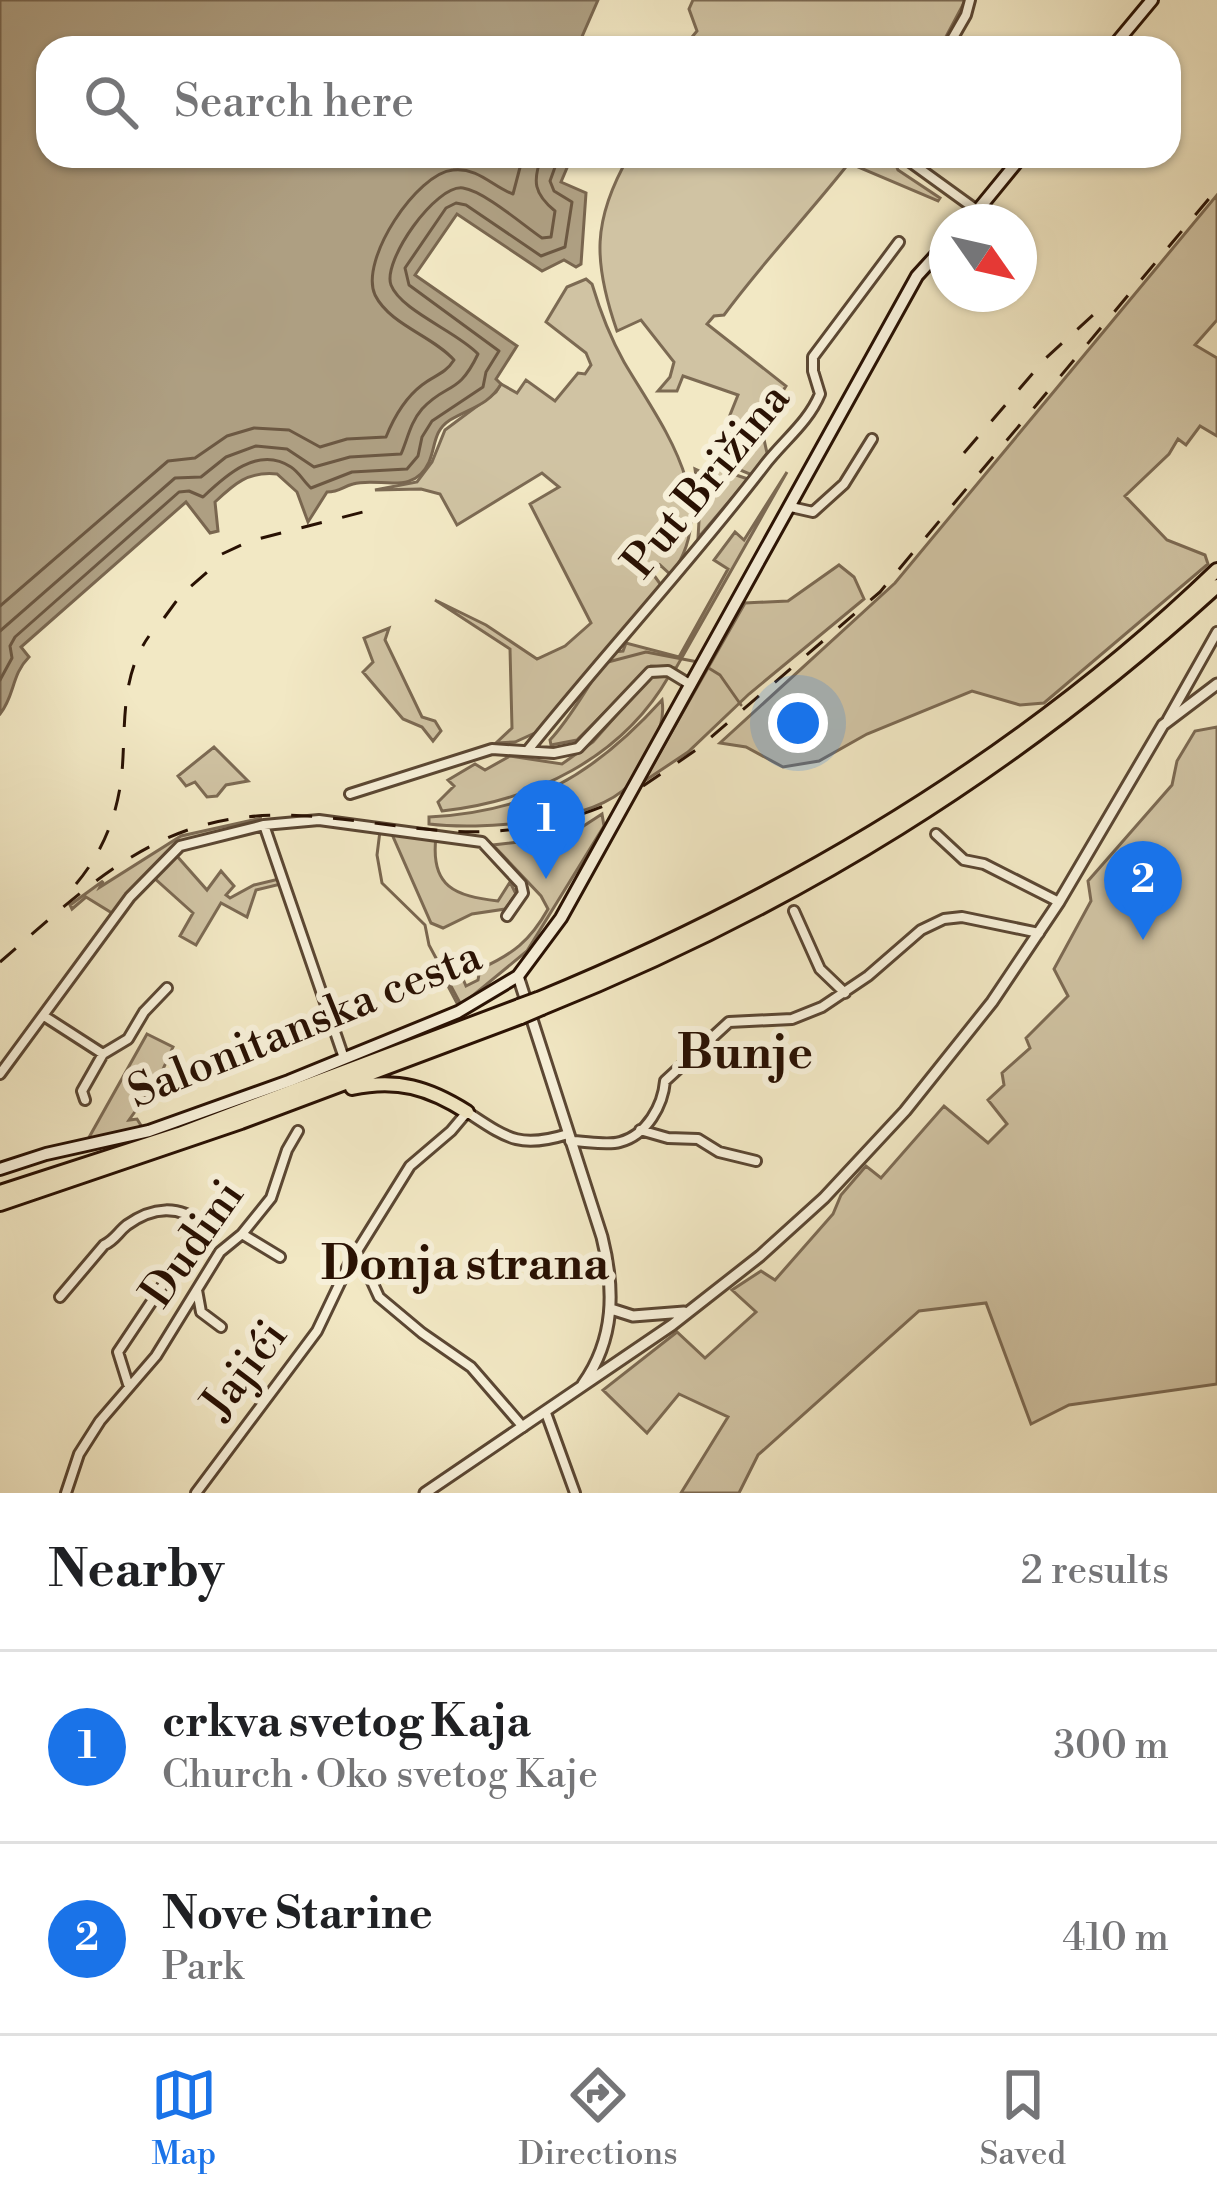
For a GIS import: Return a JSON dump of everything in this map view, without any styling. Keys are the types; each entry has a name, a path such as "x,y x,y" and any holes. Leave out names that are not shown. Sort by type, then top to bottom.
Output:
{"highway":[{"path":"1158,632 1217,570"},
{"path":"0,1192 179,1134 540,1004 691,944 865,852 1039,735 1217,586"},
{"path":"0,1204 316,1094 520,1011"},
{"path":"316,1094 396,1082 432,1091 467,1112"}],"main road":[{"path":"1122,36 1152,0"},
{"path":"984,204 1012,168"},
{"name":"Salonitanska cesta","path":"0,1169 149,1131 470,1007 518,976 560,918 689,679 706,658 917,277 929,264"}],"street":[{"path":"954,36 970,0"},
{"path":"919,168 969,204"},
{"name":"Put Brižina","path":"529,750 808,416 820,394 813,357 898,242"},
{"path":"791,507 813,512 827,503 872,440"},
{"path":"425,1493 689,1312 781,1237 866,1154 992,1002 1039,933 1217,632"},
{"path":"350,794 492,749 554,753 578,748 650,672 668,671 689,679"},
{"path":"1187,682 1201,694"},
{"path":"1168,719 1217,684"},
{"path":"0,1074 130,897 166,857 202,838 263,825 335,821 482,842 521,884 523,893 507,916"},
{"path":"263,825 344,1058"},
{"path":"936,834 964,860 984,864 1059,902"},
{"path":"794,911 820,969 845,992"},
{"path":"467,1112 522,1143 569,1138 614,1143 640,1130 663,1102 665,1081 729,1022 792,1019 845,992 921,930 944,919 962,917 1039,933"},
{"path":"518,976 604,1247 611,1309 600,1354 576,1393"},
{"path":"85,1100 82,1091 103,1054 128,1039 144,1012 167,988"},
{"path":"44,1016 103,1054"},
{"name":"Jajići","path":"196,1493 317,1331 349,1264 410,1166 467,1112"},
{"path":"640,1130 668,1138 698,1138 718,1152 756,1162"},
{"name":"Dudini","path":"66,1493 79,1454 128,1386 157,1356 220,1252 242,1234 271,1198 286,1150 298,1131"},
{"name":"Dudini","path":"60,1297 104,1245 123,1227 146,1215 170,1208 202,1225 118,1352 128,1386"},
{"path":"242,1234 248,1242 280,1257"},
{"path":"349,1264 369,1275 379,1297 422,1333 471,1366 524,1428"},
{"path":"196,1288 202,1312 221,1327"},
{"path":"611,1309 642,1317 689,1312"},
{"path":"546,1413 575,1493"}],"shaded area":[{"path":"693,0 965,0 946,36 693,36 697,31 689,9"},
{"path":"623,168 845,168 724,315 714,316 707,324 786,386 761,426 767,453 752,475 733,467 730,473 748,479 698,538 695,469 704,473 724,446 738,395 683,376 677,391 658,391 670,377 674,362 641,320 617,331 604,284 600,242"},
{"path":"861,168 897,168 938,201"},
{"path":"1217,195 1217,320 1195,345 1217,358 1217,436 1200,426 1186,445 1178,439 1169,454 1125,496 1167,540 1205,555 1208,564 1044,703 1020,705 972,691 867,734 819,761 783,767 746,747 720,743 895,583"},
{"path":"586,279 619,353 681,465 691,520 686,548 671,575 660,565 653,574 661,585 537,732 515,742 496,743 512,728 510,649 435,600 486,625 537,659 565,646 591,623 530,504 559,487 542,473 457,525 440,494 421,489 375,490 417,482 432,462 445,430 501,384 517,393 526,380 555,401 578,373 585,374 591,365 586,353 546,322 567,287"},
{"path":"787,472 676,668 651,666 577,740 551,745 604,663 613,652 623,651 626,643 679,657 728,569 714,560 735,532 744,540"},
{"path":"839,565 854,577 864,599 749,694 688,752 643,782 745,603 788,601"},
{"path":"389,628 385,640 422,717 435,721 441,731 433,741 422,727 403,719 363,672 373,662 364,638"},
{"path":"669,676 626,730 572,771 509,797 442,811 438,802 454,786 448,780 475,764 485,770 510,756 562,764 593,742 650,677"},
{"path":"662,700 662,721 652,746 632,782 612,798 534,821 429,824 429,817 499,807 558,785 611,749"},
{"path":"1217,727 1217,1384 1069,1405 1031,1424 986,1303 919,1311 758,1455 739,1493 681,1493 728,1417 679,1394 647,1433 603,1390 677,1332 705,1358 756,1312 732,1290 761,1271 775,1280 833,1214 841,1195 866,1166 881,1178 944,1106 988,1143 1007,1124 988,1100 1004,1085 1002,1073 1030,1048 1026,1038 1068,996 1054,969 1091,901 1088,881 1172,785 1177,761 1195,731"},
{"path":"214,747 248,781 226,785 217,796 207,797 195,782 186,786 178,776"},
{"path":"602,814 604,826 527,951 459,1007 439,969 460,972 466,986 478,980 480,969 520,945 548,909 493,845 555,838 558,828 582,827"},
{"path":"262,818 174,846 112,913 86,897 72,909 70,905 181,836"},
{"path":"391,832 436,837 437,867 458,892 498,901 510,882 516,894 505,909 472,914 443,928 431,923"},
{"path":"176,855 207,890 221,871 234,886 226,895 230,898 254,885 279,879 281,884 256,890 247,917 221,903 196,945 180,936 193,913 153,877"},
{"path":"147,1034 173,1047 159,1078 129,1120 137,1119 142,1127 87,1141"}],"water":[{"path":"0,0 598,0 582,36 36,36 36,168 567,168 561,182 586,193 581,264 576,267 564,260 542,271 457,214 415,275 517,346 496,379 501,384 496,391 441,429 422,473 405,482 363,482 327,492 308,522 297,492 277,474 242,480 215,502 218,531 210,533 186,502 21,647 29,657 0,714"}],"waterway":[{"path":"608,662 646,652 698,662"},
{"path":"707,667 720,675 741,705"},
{"path":"380,831 377,855 382,883 425,925 429,945 460,1003"}],"railway":[{"path":"643,786 696,750 880,592 1217,189"},
{"path":"964,453 1046,358 1105,304"},
{"path":"222,554 250,541 363,512"},
{"path":"164,618 180,596 214,566"},
{"path":"76,884 94,859 113,817 129,685 149,636"},
{"path":"0,962 120,864 204,825 235,818 296,815 492,831 557,821 618,800"}],"place":[{"name":"crkva svetog Kaja","path":"546,879"},
{"name":"Nove Starine","path":"1143,940"}],"district":[{"name":"Bunje","path":"745,1054"},
{"name":"Donja strana","path":"465,1265"}]}
